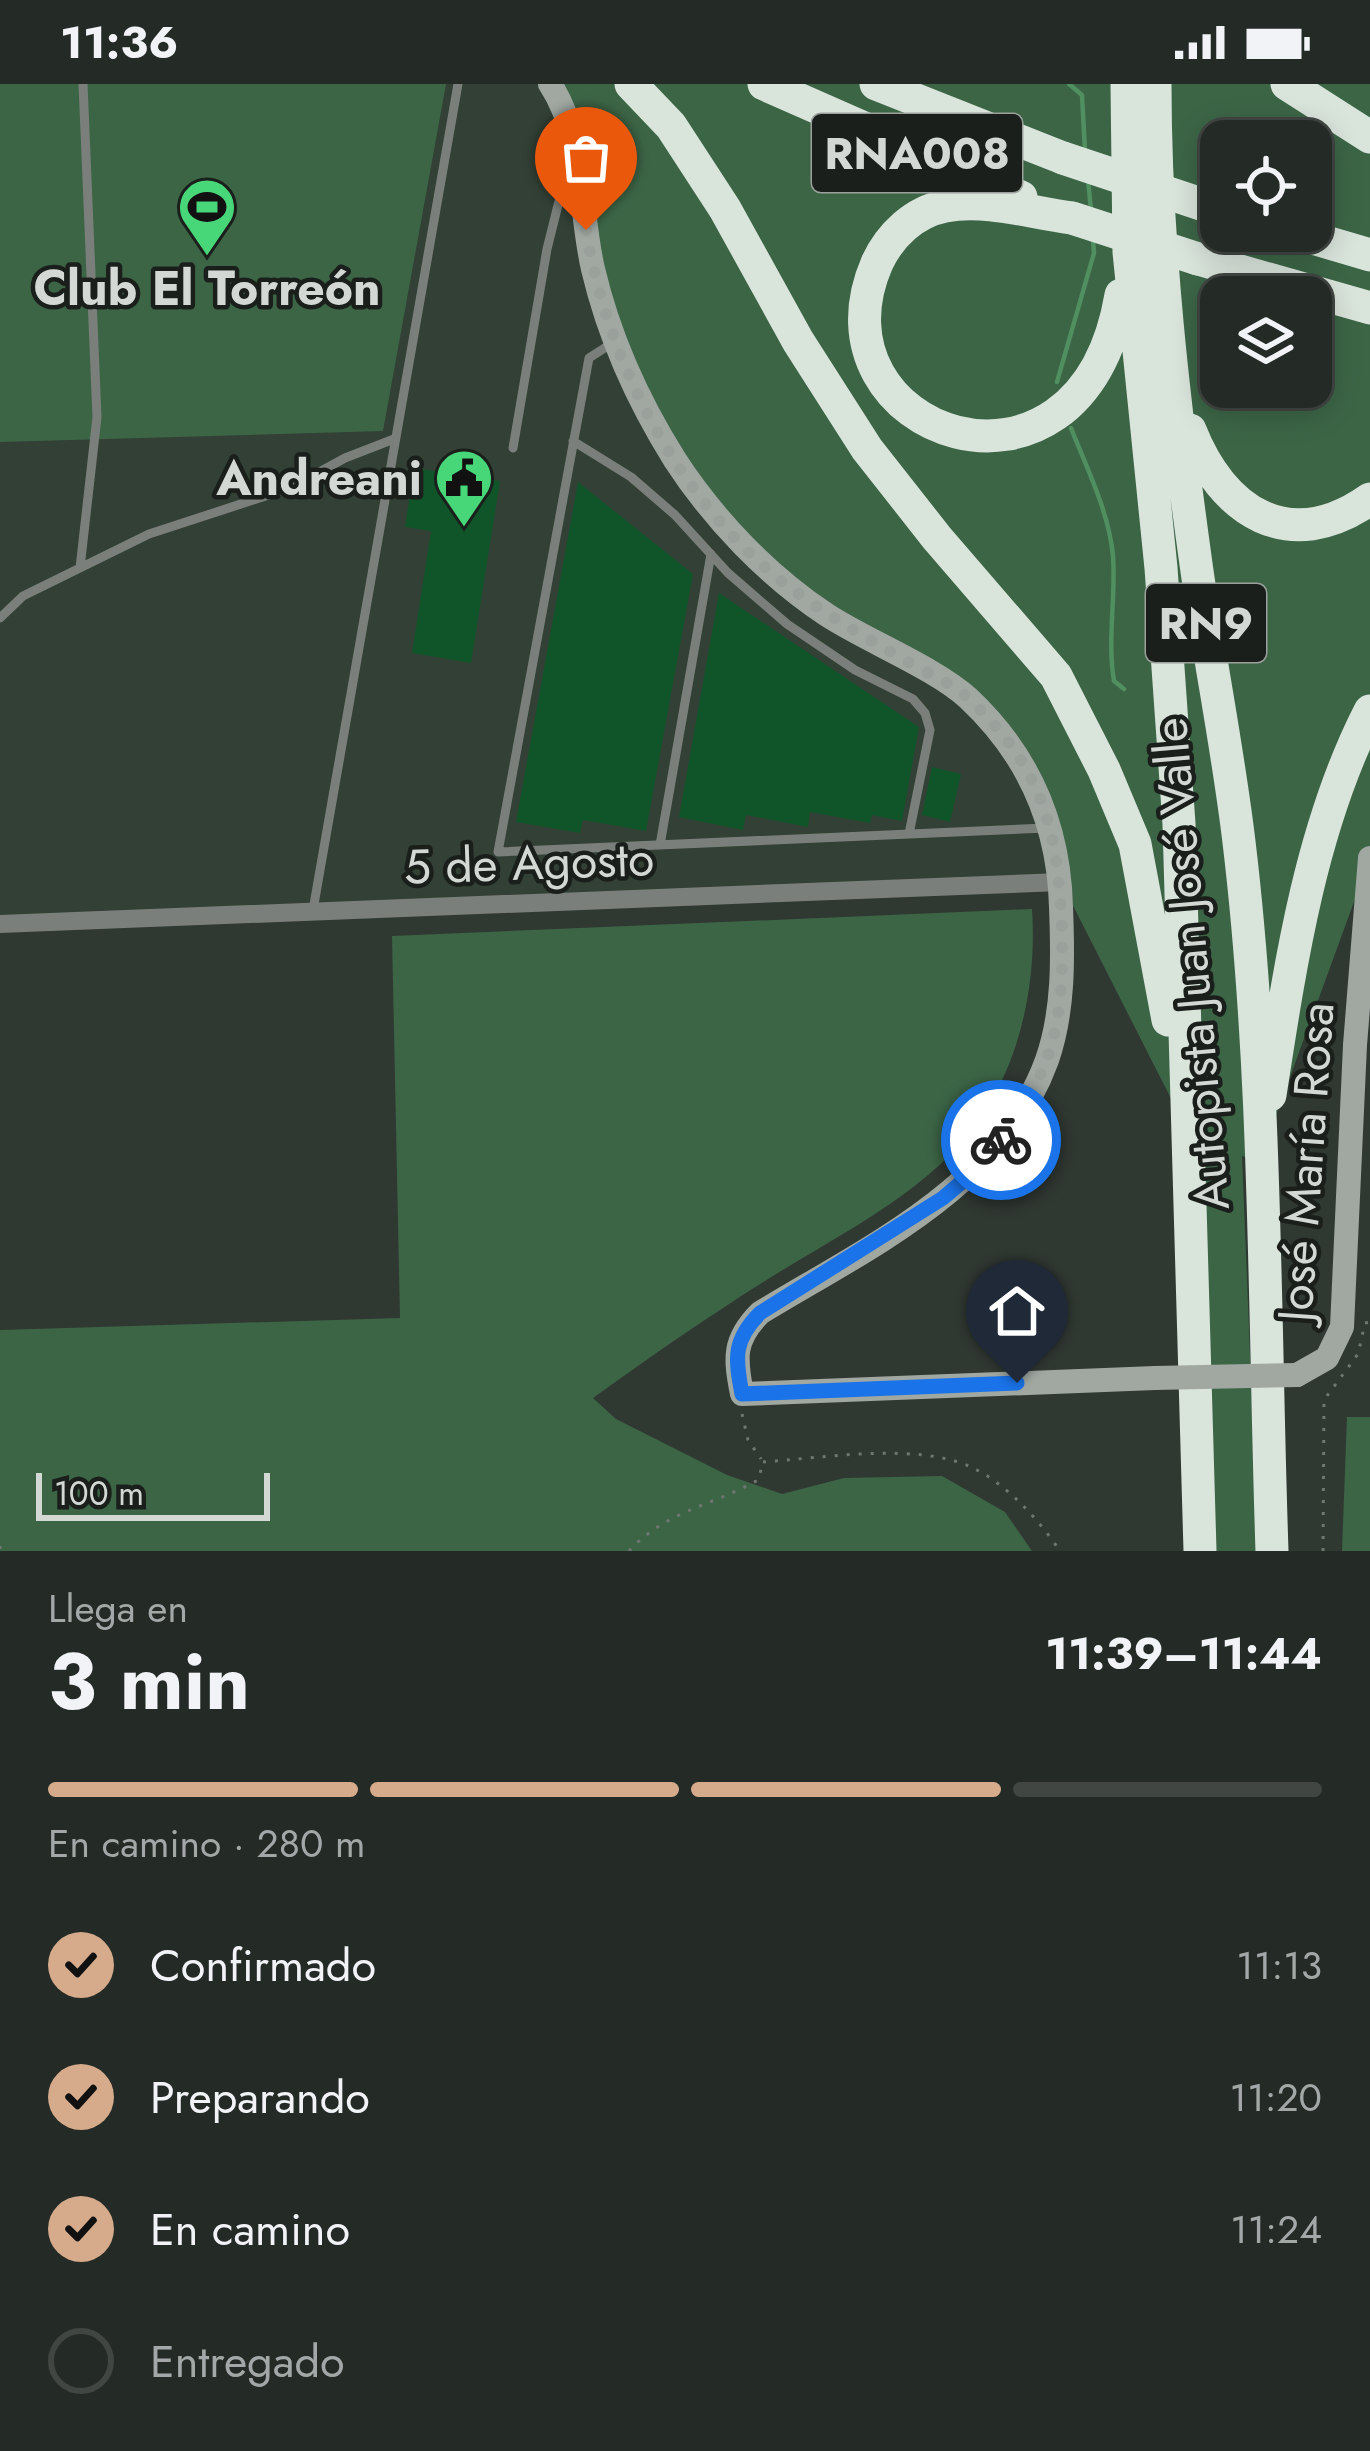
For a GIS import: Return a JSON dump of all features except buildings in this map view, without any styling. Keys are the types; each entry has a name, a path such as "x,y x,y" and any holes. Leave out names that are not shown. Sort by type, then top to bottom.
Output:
{"highway":[{"path":"631,84 671,126 867,449 1056,676 1135,844 1187,1130"},
{"name":"RNA008","path":"764,84 1072,218 1253,276"},
{"name":"RNA008","path":"876,84 1063,158 1200,204"},
{"name":"Autopista Juan José Valle","path":"1127,84 1129,252 1171,682 1184,946 1200,1551"},
{"name":"Autopista Juan José Valle","path":"1155,84 1157,219 1173,376 1249,948 1272,1551"},
{"path":"1287,84 1370,137"},
{"path":"1318,84 1370,107"},
{"path":"1072,218 976,203 943,206 917,215 896,233 873,273 866,307 867,335 892,392 916,416 946,432 980,438 1019,434 1052,418 1076,398 1112,344 1129,252"},
{"path":"1332,244 1370,255"},
{"name":"RNA008","path":"1332,298 1370,308"},
{"path":"1332,310 1370,335"},
{"path":"1173,376 1200,456 1215,482 1235,502 1264,517 1299,525 1326,521 1370,499"},
{"path":"1259,1162 1317,850 1370,711"}],"main road":[{"path":"550,84 574,144 592,268 614,342 676,462 760,562 826,614 963,694 1002,733 1023,764 1053,828 1063,966 1058,1016 1048,1056 1017,1117 994,1150 943,1198 760,1313 745,1328 735,1354 742,1394"},
{"name":"José María Rosa","path":"742,1394 1297,1375 1321,1364 1342,1327 1369,868"}],"street":[{"name":"5 de Agosto","path":"0,924 1060,882"},
{"path":"1365,956 1370,986"}],"lane":[{"path":"80,568 97,417 83,84"},
{"path":"313,910 458,84"},
{"path":"513,448 547,249 574,144"},
{"path":"614,342 589,358 498,852 1053,828"},
{"path":"0,618 23,596 149,534 290,488 346,458 394,440"},
{"path":"574,441 631,477 787,624 855,670 913,699 925,713 930,730 909,835"},
{"path":"660,845 711,554"}],"path":[{"path":"1323,1551 1324,1400 1358,1354 1365,1322 1370,1322"},
{"path":"742,1394 748,1440 764,1462"},
{"path":"764,1462 916,1454 970,1466 1014,1497 1060,1551"},
{"path":"629,1551 643,1535 686,1508 734,1494 758,1480 764,1462"}],"shaded area":[{"path":"0,84 550,84 1002,733 1061,882 0,924"}],"green space":[{"name":"Club El Torreón","path":"0,84 446,84 383,431 0,442"},
{"path":"550,84 1370,84 1370,858 1259,1162 1242,1156 1258,1551 1212,1551 1187,1130 1061,882 1002,733 760,563 644,406"},
{"path":"1032,909 1031,975 1017,1041 991,1102 950,1155 886,1207 724,1307 593,1398 616,1419 727,1475 782,1494 844,1478 942,1476 1005,1512 1032,1551 0,1551 0,1330 400,1318 392,936"},
{"path":"1347,1417 1370,1417 1370,1551 1342,1551"}],"waterway":[{"path":"1069,84 1082,95 1085,151"},
{"path":"1088,180 1091,210"},
{"path":"1057,382 1094,253 1093,240"},
{"path":"1071,428 1111,540 1112,665 1114,681 1124,689"}],"way so far":[{"path":"586,230 614,342 676,462 712,508 760,562 826,614 963,694 1002,733 1033,780 1053,828 1063,966 1048,1056 1037,1084 1001,1140"}],"place":[{"name":"Club El Torreón","path":"207,258"},
{"name":"Andreani","path":"464,529"}],"route":[{"path":"1001,1140 943,1198 760,1313 738,1340 736,1370 742,1394 1017,1383"}]}
